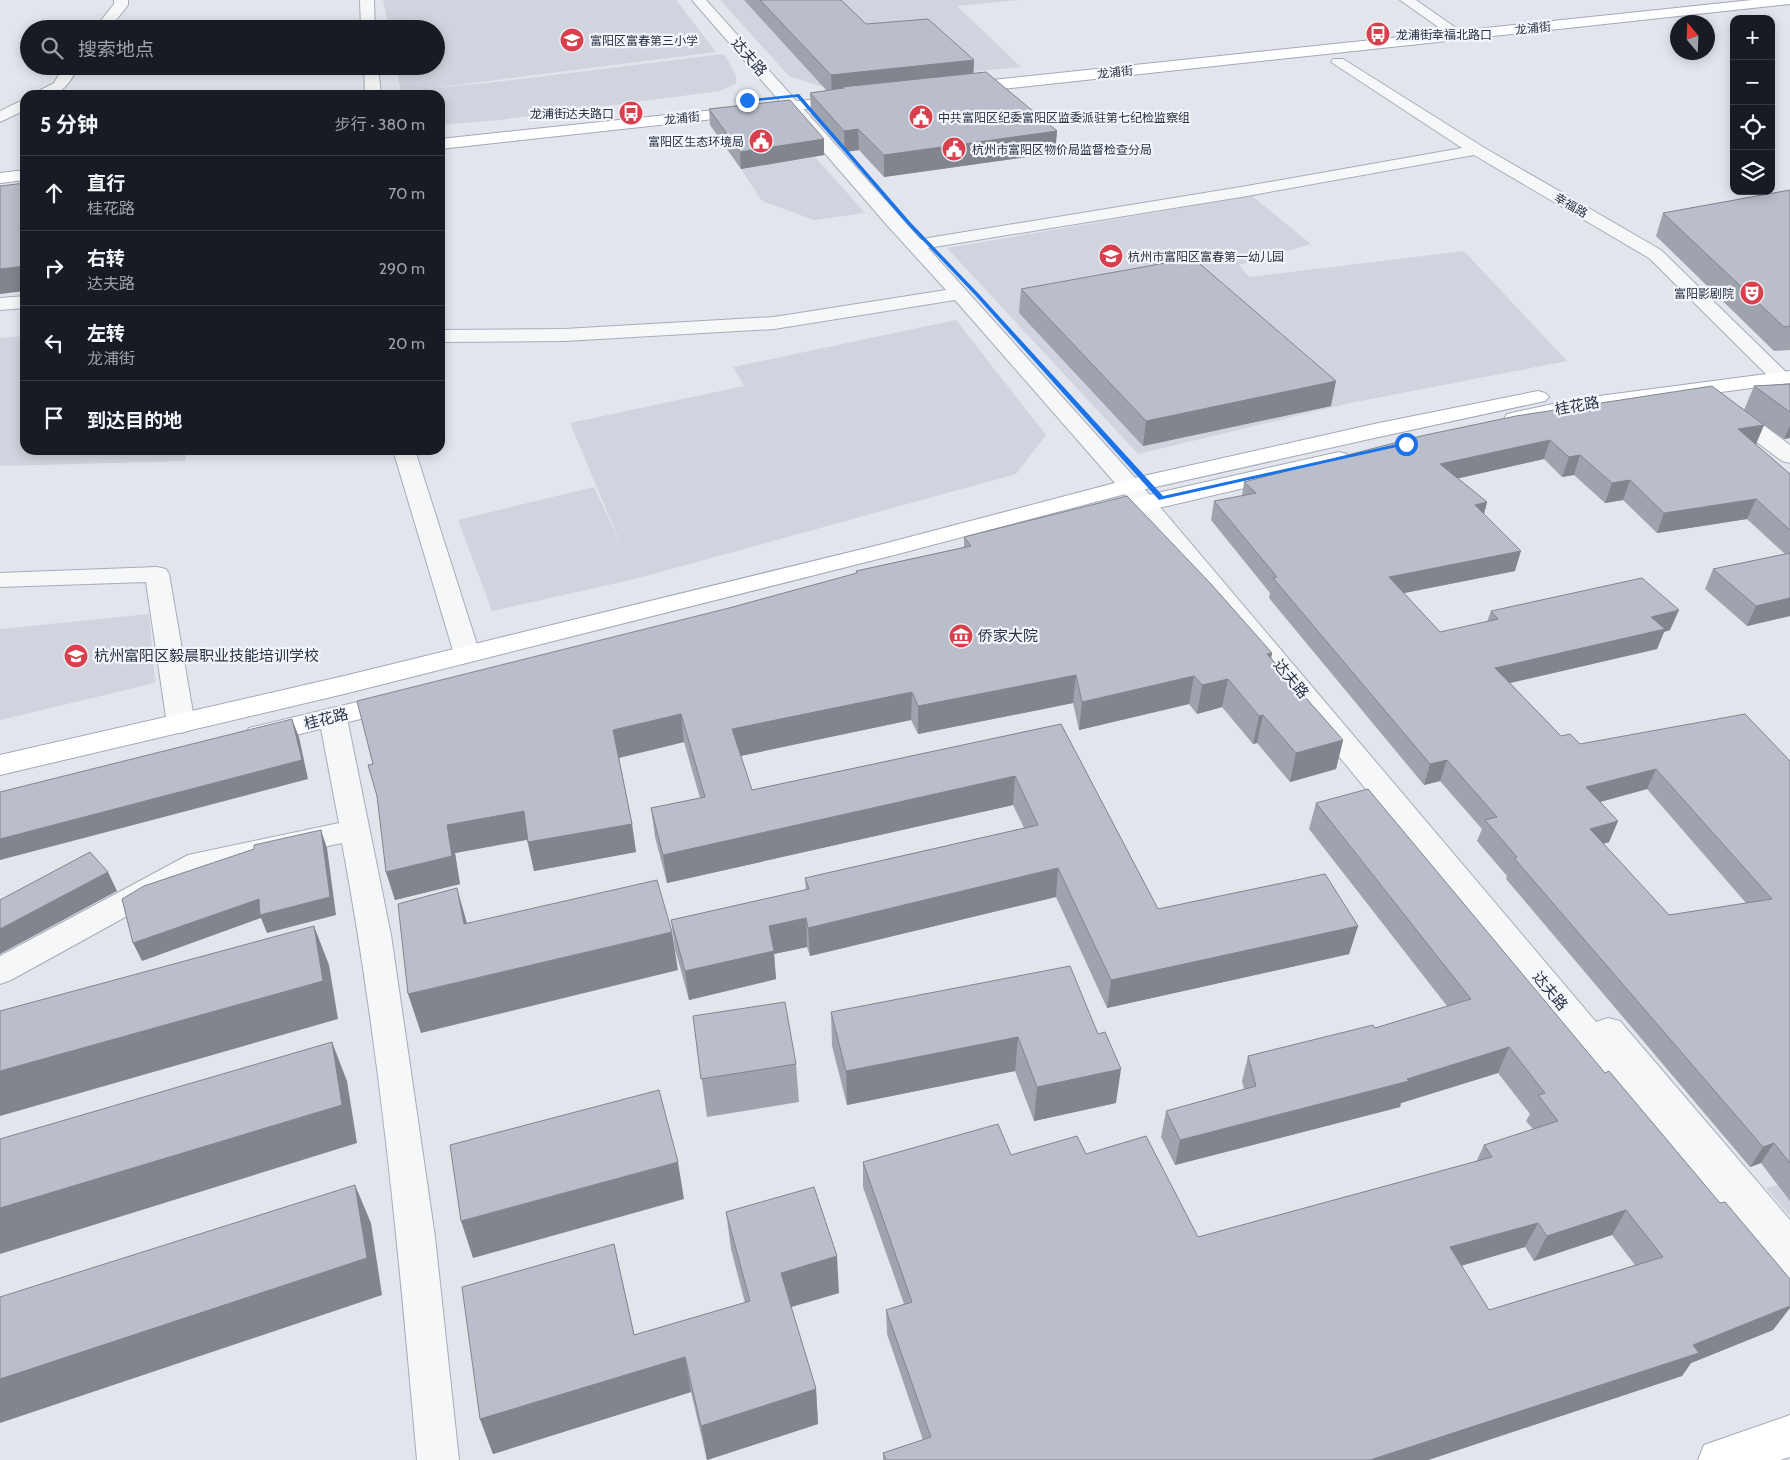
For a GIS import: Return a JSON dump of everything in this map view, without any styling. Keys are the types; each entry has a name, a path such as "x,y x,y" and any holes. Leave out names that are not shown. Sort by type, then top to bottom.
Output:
{"main road":[{"name":"龙浦街","path":"1712,0 955,84 1771,2 1790,2"},
{"name":"龙浦街","path":"445,143 862,94"},
{"name":"龙浦街","path":"445,132 795,101"},
{"path":"0,178 20,176"},
{"path":"0,191 20,189"},
{"name":"桂花路","path":"898,570 1146,492 1576,405 1699,388 1782,371"},
{"path":"0,765 182,724 890,549 1146,492 1374,431 1567,391 1666,377 1782,371"},
{"name":"桂花路","path":"238,740 417,697"},
{"path":"1719,1460 1790,1436"}],"street":[{"path":"108,20 121,5 122,0"},
{"path":"367,0 368,20"},
{"name":"达夫路","path":"699,0 928,243 1146,492 1790,1248"},
{"name":"达夫路","path":"710,0 892,220 1146,492 1790,1280"},
{"path":"1407,0 1449,28"},
{"name":"幸福路","path":"1338,62 1477,150 1655,254 1782,371"},
{"path":"52,90 60,86 67,75"},
{"path":"371,75 372,90"},
{"path":"0,117 20,107"},
{"path":"928,243 1257,189 1477,150"},
{"path":"445,336 564,335 774,323 960,294"},
{"path":"0,304 20,302"},
{"path":"1699,388 1790,456"},
{"path":"406,455 467,654"},
{"path":"0,580 158,574 182,724"},
{"path":"333,718 375,935 416,1236 438,1460"},
{"path":"0,971 199,863 355,830"}],"shaded area":[{"name":"富阳区富春第三小学","path":"383,0 676,0 716,52 425,89 724,54 736,75 736,84 720,91 499,120 445,125 445,90 401,90 398,75 445,75 445,20 387,20"},
{"path":"720,0 1019,0 957,6 1021,67 820,86 789,76"},
{"path":"815,157 865,213 814,220 762,201 741,169"},
{"path":"1252,196 1311,244 1239,265 1249,277 1464,251 1567,361 1350,403 1138,454 947,248"},
{"path":"956,320 1046,435 1016,474 635,579 492,611 458,520 594,487 624,552 570,423 744,386 733,367"},
{"path":"20,336 20,455 186,455 185,461 0,466 0,338"},
{"name":"杭州富阳区毅晨职业技能培训学校","path":"149,614 155,683 0,720 0,629"},
{"path":"1790,1182 1790,1216 1766,1188"}],"building":[{"path":"760,0 841,0 866,24 928,19 974,60 831,75"},
{"path":"986,72 1057,131 884,155 858,129 844,131 810,93 844,88 842,87"},
{"path":"790,100 824,139 740,152 709,109"},
{"path":"20,184 20,267 0,269 0,186"},
{"name":"富阳影剧院","path":"1790,190 1790,326 1784,327 1663,213 1762,195 1775,195 1775,193"},
{"path":"1193,258 1336,381 1146,421 1021,289"},
{"path":"1790,384 1790,412 1754,386"},
{"path":"1712,386 1764,425 1738,429 1790,474 1790,530 1756,499 1664,513 1630,480 1612,483 1580,455 1569,457 1550,440 1440,464 1487,502 1475,505 1521,551 1389,577 1440,632 1498,619 1491,611 1642,578 1679,610 1651,617 1665,629 1495,668 1561,736 1570,734 1580,744 1745,714 1790,761 1790,1163 1774,1143 1763,1147 1514,858 1517,857 1485,820 1497,817 1447,760 1430,764 1273,578 1277,577 1214,501 1256,493 1244,482 1421,436 1516,416","holes":["1656,769 1772,899 1669,915 1590,829 1618,821 1586,787"]},
{"path":"1127,496 1211,584 1272,653 1267,654 1343,740 1296,753 1263,715 1259,716 1228,679 1202,685 1194,676 1082,702 1076,675 918,706 912,692 732,729 752,790 1061,724 1158,909 1325,874 1358,926 1111,980 1058,868 808,928 806,918 769,926 774,951 685,971 671,920 809,889 805,878 1038,825 1015,776 663,855 651,808 705,797 681,714 613,730 632,824 528,842 524,811 447,825 452,856 386,872 377,796 368,765 373,764 357,701 729,608 857,573 856,571 971,546 964,537"},
{"path":"1790,553 1790,598 1756,606 1713,569"},
{"path":"292,719 302,760 0,839 0,792"},
{"path":"1368,789 1605,1073 1609,1071 1720,1203 1725,1202 1790,1279 1790,1306 1693,1345 1699,1353 1370,1460 886,1460 883,1453 931,1437 886,1310 912,1302 863,1162 998,1124 1011,1155 1077,1136 1086,1154 1146,1136 1198,1237 1492,1157 1484,1145 1558,1121 1538,1095 1545,1093 1509,1047 1407,1079 1409,1081 1180,1140 1166,1111 1256,1086 1248,1056 1373,1025 1375,1028 1471,999 1316,803","holes":["1626,1210 1663,1257 1489,1310 1450,1247 1538,1223 1547,1236"]},
{"path":"321,830 330,897 260,915 259,899 133,943 122,899 144,886 254,849 254,845"},
{"path":"90,852 108,872 0,929 0,900"},
{"path":"657,880 672,932 408,994 398,904 457,888 464,924"},
{"path":"314,926 323,981 0,1071 0,1011"},
{"path":"1070,966 1098,1034 1105,1032 1121,1069 1037,1087 1018,1037 846,1071 831,1012"},
{"path":"785,1002 796,1064 701,1079 693,1016"},
{"path":"332,1042 342,1105 0,1208 0,1139"},
{"path":"659,1090 678,1162 461,1221 450,1145"},
{"path":"355,1185 367,1258 0,1379 0,1297"},
{"path":"814,1187 837,1256 781,1273 816,1389 701,1426 685,1357 480,1419 462,1287 614,1244 634,1335 750,1301 726,1212"}],"place":[{"name":"龙浦街幸福北路口","path":"1378,34"},
{"name":"富阳区富春第三小学","path":"572,40"},
{"name":"龙浦街达夫路口","path":"631,113"},
{"name":"中共富阳区纪委富阳区监委派驻第七纪检监察组","path":"921,117"},
{"name":"富阳区生态环境局","path":"761,141"},
{"name":"杭州市富阳区物价局监督检查分局","path":"954,149"},
{"name":"杭州市富阳区富春第一幼儿园","path":"1111,256"},
{"name":"富阳影剧院","path":"1752,293"},
{"name":"侨家大院","path":"961,636"},
{"name":"杭州富阳区毅晨职业技能培训学校","path":"76,656"}],"route":[{"path":"747,100 798,95 910,224 1162,499 1406,444"}]}
